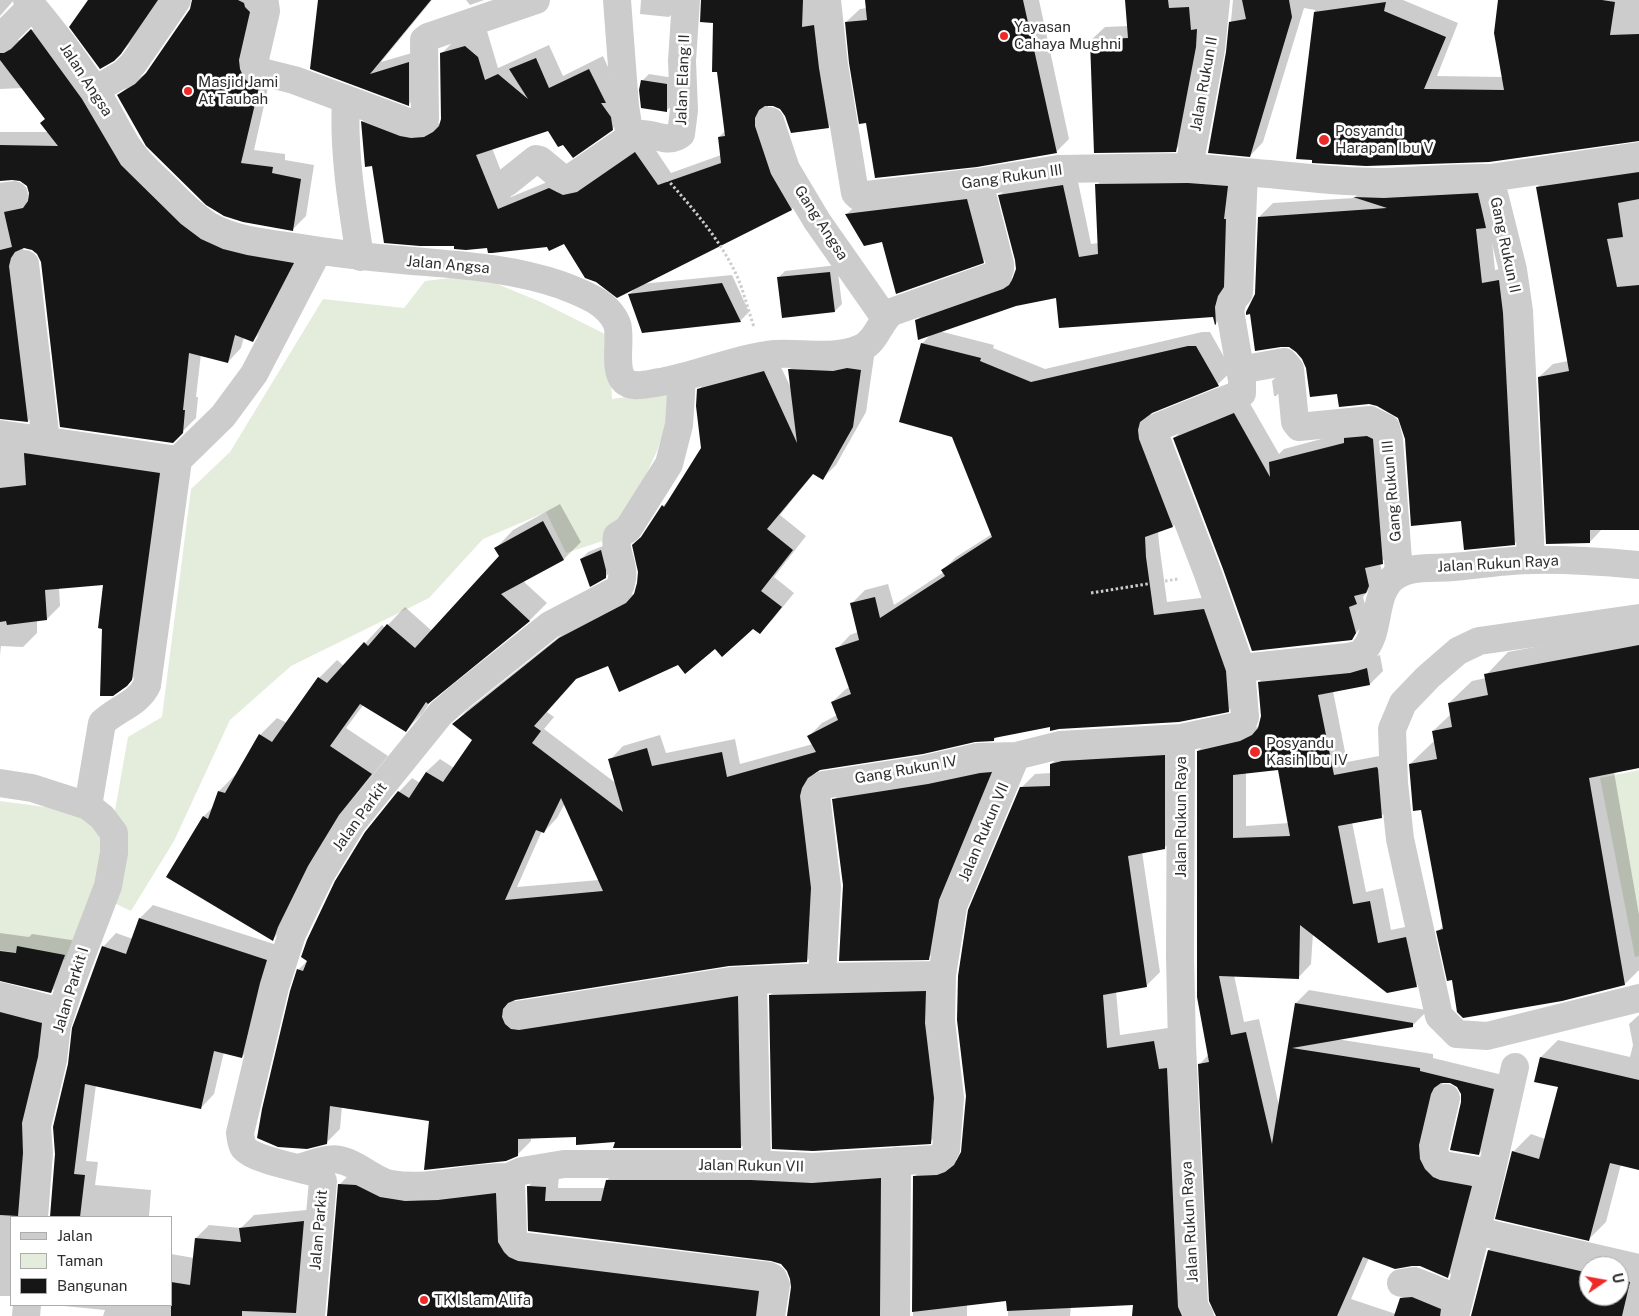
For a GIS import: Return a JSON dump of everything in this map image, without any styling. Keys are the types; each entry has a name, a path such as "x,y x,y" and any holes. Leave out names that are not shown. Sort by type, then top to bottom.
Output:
{"street":[{"path":"95,90 124,73 133,64 177,0"},
{"path":"259,0 265,4 266,11 254,63 258,71 294,80 404,121 416,123 424,121 424,40 536,0"},
{"path":"506,183 536,159 540,160 563,179 569,179 630,137 625,106 617,0"},
{"name":"Jalan Elang II","path":"630,137 641,134 669,139 676,138 681,134 684,110 682,60 686,0"},
{"name":"Gang Rukun III","path":"827,0 834,65 858,196 979,182 1058,169 1188,167 1244,172"},
{"name":"Jalan Rukun II","path":"1188,167 1211,49 1216,0"},
{"path":"0,38 29,3"},
{"name":"Jalan Angsa","path":"29,3 53,32 95,90 132,152 193,214 209,226 228,234 259,242 318,251 360,257 511,271 578,291 599,302 610,313 616,323 620,335 617,364 619,372 625,382 632,385 644,385 682,378 738,360 776,354 832,354 847,352 861,348 876,334 888,315"},
{"path":"346,99 347,167 360,257"},
{"name":"Gang Angsa","path":"770,121 786,169 812,214 888,315"},
{"path":"1490,178 1639,156"},
{"path":"1244,172 1239,293 1233,300 1230,311 1242,393 1154,430 1241,668 1348,657 1361,653 1369,644 1382,596 1389,582 1399,573"},
{"name":"Gang Rukun II","path":"1244,172 1293,175 1313,180 1382,182 1466,177 1490,178 1513,270 1519,311 1531,560"},
{"path":"888,315 998,274 1000,264 979,182"},
{"path":"0,783 32,788 88,806 102,723 110,715 143,695 148,686 178,460 223,416 254,374 318,251"},
{"path":"25,264 46,440"},
{"name":"Gang Rukun III","path":"1240,370 1284,362 1290,369 1295,422 1299,427 1370,420 1386,428 1389,440 1399,573"},
{"name":"Jalan Parkit","path":"311,1316 323,1181 316,1173 256,1156 246,1150 242,1144 240,1133 275,987 292,934 321,874 352,823 441,713 550,625 619,589 623,580 616,543 618,536 628,529 669,464 679,425 682,378"},
{"path":"0,434 178,460"},
{"name":"Jalan Rukun Raya","path":"1399,573 1418,568 1531,560 1570,560 1639,565"},
{"path":"1639,618 1479,641 1458,651 1428,676 1403,703 1392,730 1394,783 1400,839 1440,1016 1457,1034 1487,1036 1639,998"},
{"name":"Jalan Rukun Raya","path":"1200,1316 1194,1306 1182,1045 1180,958 1181,738 1237,726 1243,722 1245,717 1241,668"},
{"name":"Gang Rukun IV","path":"822,977 827,887 816,795 823,785 926,769 978,756 1016,756 1060,745 1181,738"},
{"name":"Jalan Rukun VII","path":"299,1168 324,1160 345,1160 379,1180 392,1185 429,1186 502,1176 513,1177 516,1173 522,1171 564,1164 756,1164 812,1167 936,1159 942,1156 946,1150 950,1098 942,1021 942,975 953,906 1016,756"},
{"name":"Jalan Parkit I","path":"34,1216 39,1154 37,1126 53,1060 58,1025 61,1012 108,886 114,853 114,833 102,818 88,806"},
{"path":"517,1015 731,981 942,975"},
{"path":"753,981 756,1164"},
{"path":"0,996 61,1012"},
{"path":"1402,1283 1414,1281 1457,1308 1515,1067"},
{"path":"1446,1098 1434,1149 1437,1160 1443,1165 1491,1173"},
{"path":"896,1161 896,1316"},
{"path":"513,1177 511,1182 513,1236 520,1246 769,1276 773,1278 776,1285 771,1316"},
{"path":"1477,1231 1639,1268"}],"path":[{"path":"630,137 702,219 731,264 738,278 763,356"},
{"path":"1091,593 1208,574"}],"green space":[{"path":"475,275 541,302 609,336 612,399 678,390 657,451 618,536 566,553 546,512 483,539 429,598 291,666 230,720 174,841 131,911 114,903 72,961 0,950 0,801 114,816 128,737 162,717 191,489 230,452 323,299 404,308 425,281"},
{"path":"1639,770 1639,956 1635,957 1600,778"}],"building":[{"path":"88,0 158,0 121,54 114,61 100,69 69,27"},
{"path":"192,0 238,0 244,3 250,12 239,60 240,69 244,78 249,83 259,87 241,163 273,167 272,173 301,179 293,231 243,222 224,216 206,205 146,146 117,95 135,84 146,73 190,9"},
{"path":"318,0 431,0 370,74 409,62 409,106 310,69"},
{"path":"701,0 803,0 802,27 814,25 829,128 791,133 785,116 780,109 773,106 765,106 759,110 755,118 755,126 771,174 792,210 617,298 596,282 585,278 564,244 549,251 547,247 488,253 487,248 466,250 454,249 454,246 384,243 372,166 365,167 361,121 400,136 411,138 424,137 433,132 439,126 441,119 440,53 465,46 478,57 485,80 498,74 528,99 509,69 536,58 549,88 589,69 606,103 601,103 611,117 613,130 573,158 563,145 558,147 548,131 476,155 498,209 549,188 563,195 577,192 635,152 658,185 721,163 718,137 725,136 717,72 712,72 713,23 700,22"},
{"path":"865,0 1023,0 1057,153 977,167 875,178 866,123 859,124 849,63 845,22 867,20"},
{"path":"1125,0 1168,0 1169,8 1189,7 1191,30 1197,29 1196,47 1176,152 1094,153 1090,40 1128,38"},
{"path":"1242,0 1289,0 1292,17 1250,157 1208,153 1226,52 1229,22 1246,19"},
{"path":"1498,0 1602,0 1615,2 1610,35 1639,34 1639,141 1489,162 1366,166 1312,163 1312,160 1296,159 1314,12 1386,2 1384,11 1446,37 1424,89 1504,90 1494,33"},
{"path":"31,29 82,99 121,165 181,224 201,239 223,249 294,263 253,342 235,335 228,363 189,353 183,410 185,410 183,433 173,443 60,427 41,262 37,254 32,250 24,248 15,252 9,266 28,422 0,419 0,250 12,247 4,212 23,208 28,201 29,193 27,186 20,181 0,181 0,145 58,146 40,123 45,119 0,60 0,53 11,49"},
{"path":"641,80 667,84 667,112 641,108 639,90"},
{"path":"1639,172 1639,199 1618,203 1623,237 1607,239 1617,287 1639,285 1639,530 1590,530 1590,543 1546,544 1538,377 1569,371 1536,187"},
{"path":"1188,183 1228,186 1224,219 1226,219 1224,287 1218,296 1215,307 1215,325 1213,317 1059,328 1056,298 1016,306 918,340 915,320 1003,289 1012,280 1016,269 1015,260 998,195 1063,185 1079,257 1098,254 1095,184"},
{"path":"1478,193 1486,228 1476,229 1482,283 1499,280 1503,313 1515,545 1464,550 1461,521 1411,526 1405,439 1398,418 1377,406 1369,404 1339,407 1337,394 1310,397 1306,368 1302,359 1289,347 1255,351 1250,314 1246,315 1246,312 1255,294 1258,217 1387,208 1353,197 1384,198"},
{"path":"967,199 984,263 896,294 882,242 864,246 845,214"},
{"path":"830,272 835,312 782,318 777,277"},
{"path":"722,283 741,322 642,333 628,294"},
{"path":"921,343 981,358 980,361 1031,382 1188,346 1196,346 1219,386 1152,413 1140,422 1138,430 1139,439 1173,527 1145,537 1146,557 1154,615 1204,609 1226,671 1229,712 1179,722 1050,731 1050,727 994,738 994,741 975,742 923,754 820,770 808,778 800,796 811,888 807,962 729,966 515,1000 508,1003 503,1009 502,1017 505,1024 511,1029 519,1030 738,996 741,1148 613,1148 615,1142 576,1145 576,1137 518,1139 518,1156 506,1161 424,1170 429,1121 330,1106 327,1144 307,1149 278,1147 257,1138 290,991 297,969 303,971 307,961 301,957 307,940 335,881 365,832 398,791 409,798 426,772 443,782 472,740 452,724 559,638 626,603 634,594 638,572 632,545 641,537 662,505 664,507 701,448 696,406 697,389 764,371 797,443 788,369 833,371 847,368 861,370 853,427 823,480 813,474 767,529 793,550 761,591 782,607 760,634 753,629 722,657 715,649 685,674 678,665 619,692 608,666 576,679 534,726 541,731 532,743 623,812 608,759 647,748 652,766 722,752 727,777 816,752 807,736 838,720 831,702 851,694 835,648 859,640 850,603 875,597 880,618 945,576 941,570 992,537 952,437 899,422","holes":["561,798 603,891 505,900 536,830 544,833"]},
{"path":"1234,413 1270,477 1269,462 1344,443 1344,438 1367,436 1373,439 1383,564 1365,568 1369,586 1366,593 1354,596 1357,604 1349,607 1356,633 1352,640 1252,651 1173,438"},
{"path":"24,453 160,473 132,680 113,696 100,696 102,629 98,628 103,585 45,590 47,620 7,625 6,621 0,622 0,488 26,485"},
{"path":"543,521 564,560 501,594 530,621 428,704 426,702 406,732 360,704 330,746 372,774 339,815 308,866 273,941 166,877 203,816 208,819 218,791 225,793 259,734 272,742 318,677 327,683 364,642 368,646 387,624 415,648 499,556 494,548"},
{"path":"601,550 606,578 590,587 580,559"},
{"path":"1639,645 1639,768 1589,778 1625,985 1562,1001 1463,1018 1457,1012 1452,980 1447,981 1436,931 1443,929 1421,810 1413,811 1409,764 1437,759 1432,731 1452,727 1448,703 1488,695 1484,674"},
{"path":"1367,668 1370,685 1318,695 1334,775 1377,767 1378,769 1382,818 1338,826 1353,904 1370,901 1378,943 1406,937 1417,987 1387,993 1300,925 1299,979 1219,976 1231,1035 1246,1032 1272,1144 1295,1003 1413,1023 1413,1027 1292,1048 1420,1068 1420,1071 1494,1089 1479,1155 1450,1150 1461,1102 1461,1094 1457,1087 1450,1083 1441,1083 1434,1088 1431,1094 1419,1145 1420,1159 1425,1169 1433,1177 1472,1186 1448,1278 1420,1266 1395,1269 1363,1257 1337,1316 1216,1316 1209,1301 1198,1064 1209,1062 1197,997 1197,751 1240,741 1252,735 1258,728 1261,716 1258,682 1350,673","holes":["1278,770 1290,836 1233,838 1233,775"]},
{"path":"1165,755 1165,849 1128,856 1147,987 1103,995 1107,1048 1154,1041 1159,1069 1167,1068 1178,1307 1182,1316 1132,1316 1133,1305 1007,1311 1006,1301 912,1312 913,1176 937,1175 945,1172 954,1165 961,1152 966,1096 957,1020 958,976 968,910 1020,787 1050,786 1050,764 1062,761"},
{"path":"992,772 939,900 929,960 839,961 843,885 832,799"},
{"path":"139,918 267,960 242,1058 214,1051 201,1109 85,1084 74,1174 85,1175 80,1216 50,1216 55,1154 53,1127 68,1064 72,1028 102,946 126,954"},
{"path":"17,946 65,955 51,993 0,981 0,951 16,953"},
{"path":"926,991 925,1023 934,1098 931,1144 813,1151 772,1149 769,995"},
{"path":"0,1012 42,1023 38,1057 22,1123 23,1153 18,1216 0,1215"},
{"path":"1540,1057 1639,1080 1639,1170 1610,1163 1589,1241 1495,1219 1512,1151 1539,1159 1558,1087 1534,1082"},
{"path":"881,1178 880,1316 787,1316 791,1287 790,1279 787,1271 781,1264 771,1261 528,1231 527,1186 546,1187 545,1201 601,1201 606,1180 751,1180 812,1183"},
{"path":"338,1184 356,1185 380,1197 405,1201 438,1200 496,1193 498,1242 509,1257 518,1261 759,1291 756,1316 327,1316"},
{"path":"304,1221 296,1313 242,1311 242,1316 171,1316 172,1282 190,1285 195,1238 241,1242 239,1228"},
{"path":"1488,1250 1579,1271 1579,1306 1624,1306 1622,1316 1471,1316"},
{"path":"1412,1297 1441,1309 1440,1316 1394,1316 1400,1298"}],"place":[{"name":"Yayasan Cahaya Mughni","path":"1004,36"},
{"name":"Masjid Jami At Taubah","path":"188,91"},
{"name":"Posyandu Harapan Ibu V","path":"1324,140"},
{"name":"Posyandu Kasih Ibu IV","path":"1255,752"},
{"name":"TK Islam Alifa","path":"424,1300"}]}
